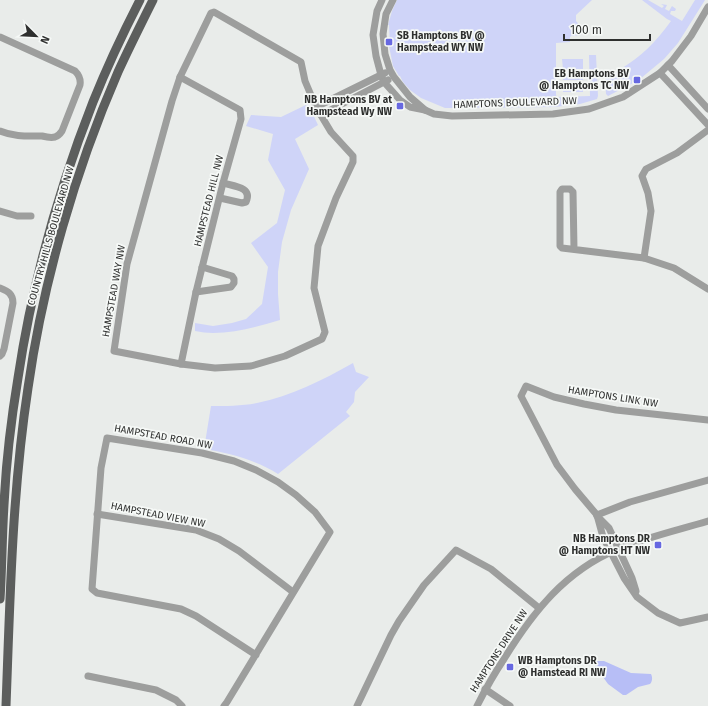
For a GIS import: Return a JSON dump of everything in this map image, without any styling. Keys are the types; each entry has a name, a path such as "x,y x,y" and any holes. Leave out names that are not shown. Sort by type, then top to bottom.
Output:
{"main road":[{"name":"COUNTRY HILLS BOULEVARD NW","path":"0,599 1,556 8,451 17,379 30,311 49,235 69,168 94,101 140,0"},
{"name":"COUNTRY HILLS BOULEVARD NW","path":"6,706 20,446 27,390 40,321 52,266 70,203 93,134 118,72 153,0"},
{"path":"0,518 4,505"}],"street":[{"name":"HAMPTONS BOULEVARD NW","path":"382,0 377,11 373,35 376,56 382,79 400,100 410,107 425,110 434,114 452,116 553,114 589,109 623,97 660,73 668,65 691,36 708,7"},
{"name":"HAMPTONS BOULEVARD NW","path":"393,0 386,14 384,34 385,54 392,73 410,97 425,110"},
{"name":"HAMPSTEAD WAY NW","path":"214,12 301,62 305,81 316,107 331,132 353,156 353,162 336,198 318,246 314,288 325,332 322,339 285,356 251,366 215,368 181,364 114,351 127,264 180,77 211,13 214,12"},
{"path":"0,37 75,71 80,80 80,85 62,131 54,138 22,136 0,132"},
{"path":"668,65 708,109"},
{"path":"321,115 392,73"},
{"path":"660,73 708,126"},
{"name":"HAMPSTEAD HILL NW","path":"180,77 240,110 240,119 202,267 181,364"},
{"path":"316,107 382,79"},
{"path":"644,258 651,211 648,193 642,176 646,169 677,154 708,130"},
{"path":"220,198 242,203 246,202 248,197 248,192 244,189 223,184"},
{"path":"574,249 574,192 570,189 562,189 560,192 560,246 562,248 644,258 674,268 707,287"},
{"path":"0,211 11,215 31,216"},
{"path":"196,292 231,287 234,283 232,276 202,267"},
{"path":"0,288 9,292 13,297 4,349 0,356"},
{"name":"HAMPTONS LINK NW","path":"638,597 632,578 609,528 575,489 557,465 521,396 526,386 554,397 616,410 708,420"},
{"name":"HAMPSTEAD ROAD NW","path":"224,706 256,655 330,532 315,512 296,495 278,482 256,470 234,461 202,453 107,438 101,468 92,589 97,593 181,609 196,616 256,655"},
{"path":"597,515 630,502 708,480"},
{"name":"HAMPSTEAD VIEW NW","path":"97,514 196,530 220,539 239,551 293,592"},
{"name":"HAMPTONS LINK NW","path":"597,515 602,537 624,578 638,597 658,613 680,623 708,617"},
{"name":"HAMPTONS DRIVE NW","path":"476,706 512,645 539,608 555,591 581,569 619,548 708,521"},
{"path":"357,706 399,621 424,585 456,550 491,569 539,608"},
{"path":"1,556 13,558"},
{"path":"88,676 156,690 176,700 182,706"},
{"path":"485,689 510,706"}],"shaded area":[{"path":"397,0 592,0 576,15 576,21 583,29 581,35 571,36 570,42 556,43 556,95 557,97 590,96 589,55 596,55 597,99 580,104 554,107 445,108 421,98 410,90 403,82 393,66 389,46 388,25"},
{"path":"642,0 648,0 662,8 664,6 661,4 667,5 665,9 669,11 672,6 676,9 675,11 671,11 670,14 682,21 695,0 705,0 678,43 664,59 640,79 639,78 632,82 633,83 608,96 606,94 605,77 619,70 642,54 660,36 671,21"},
{"path":"562,59 583,59 583,69 563,69"},
{"path":"562,71 583,71 583,80 563,80"},
{"path":"563,83 583,83 583,92 563,92"},
{"path":"308,104 318,125 295,139 309,169 291,210 282,242 278,272 280,320 230,332 211,333 195,331 195,323 213,326 246,319 262,304 268,267 251,243 277,223 285,190 268,160 273,134 246,126 251,115 281,117"},
{"path":"353,363 356,372 369,377 355,392 354,402 346,412 350,416 278,474 261,465 242,458 204,449 211,406 246,405 270,400 306,387"},
{"path":"597,661 604,661 631,673 651,674 652,681 650,684 638,687 626,695 623,695 600,676 595,666"}],"place":[{"name":"SB Hamptons BV @ Hampstead WY NW","path":"389,42"},
{"name":"EB Hamptons BV @ Hamptons TC NW","path":"637,80"},
{"name":"NB Hamptons BV at Hampstead Wy NW","path":"400,106"},
{"name":"NB Hamptons DR @ Hamptons HT NW","path":"658,545"},
{"name":"WB Hamptons DR @ Hamstead RI NW","path":"510,667"}]}
